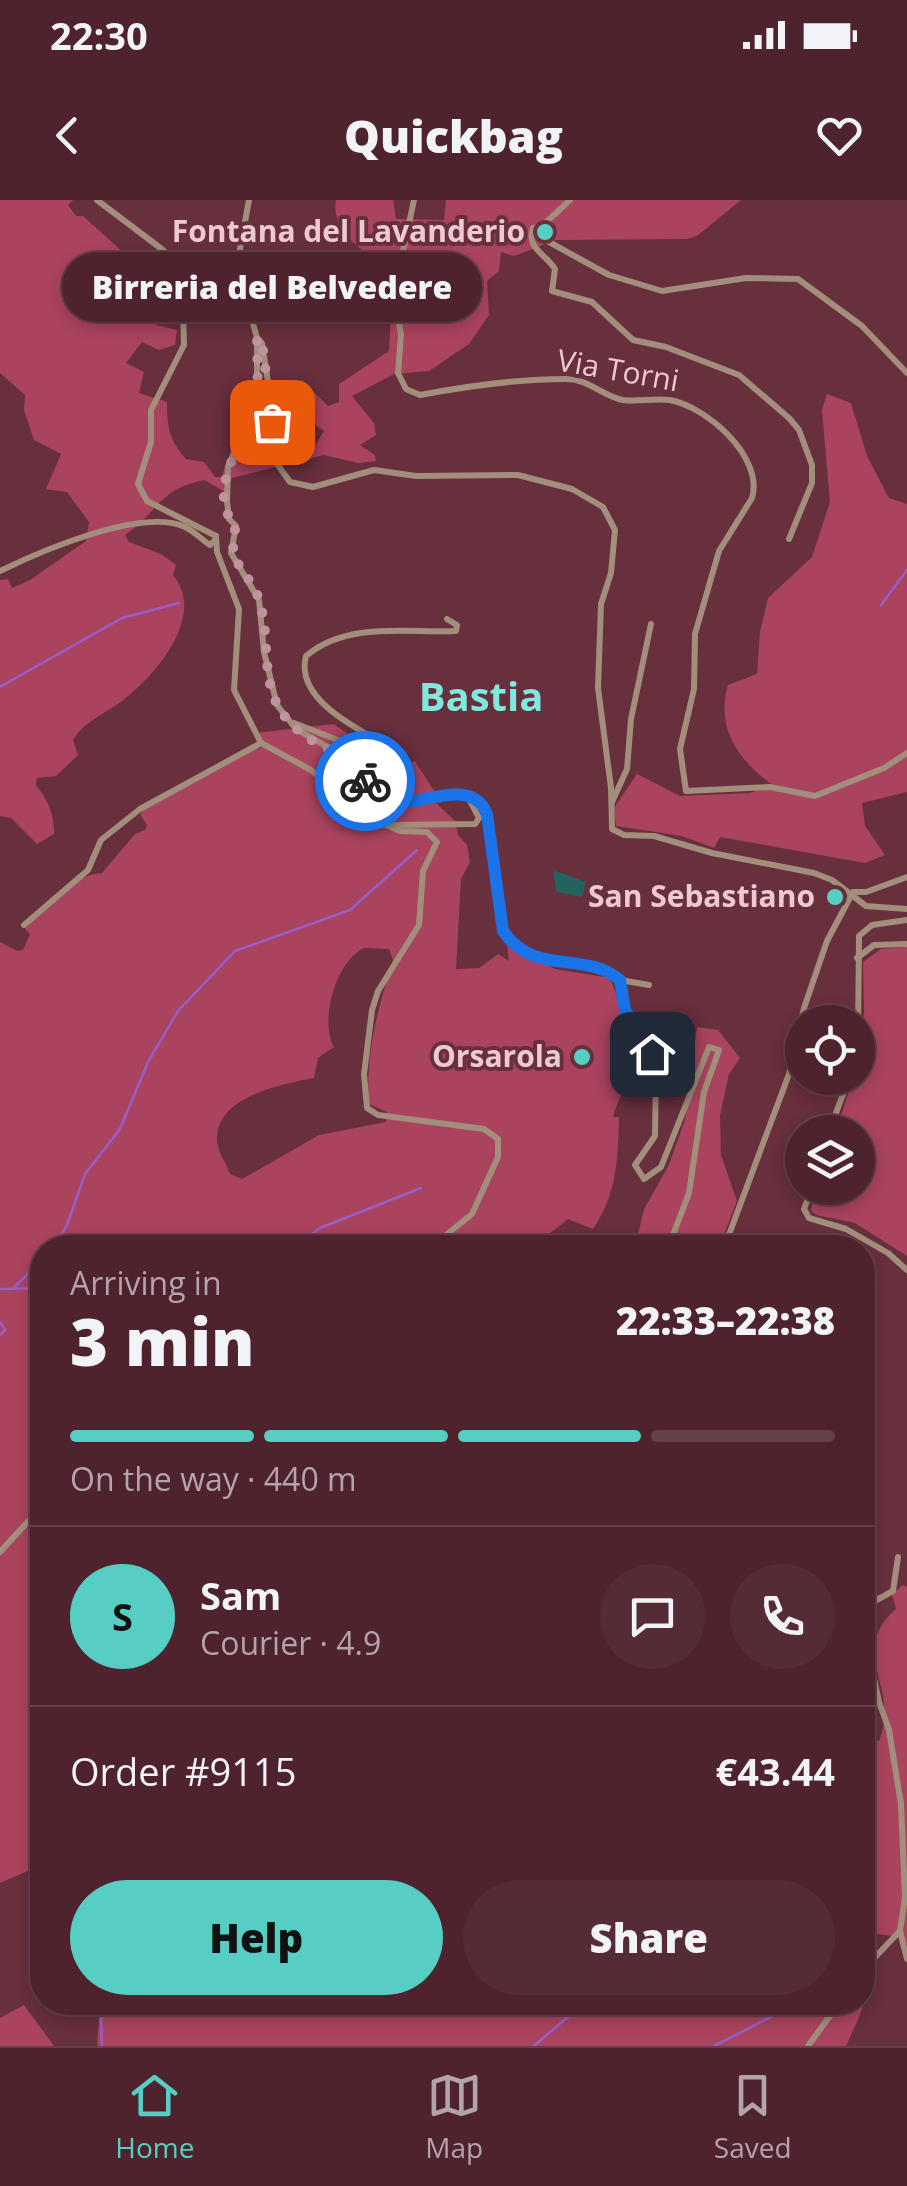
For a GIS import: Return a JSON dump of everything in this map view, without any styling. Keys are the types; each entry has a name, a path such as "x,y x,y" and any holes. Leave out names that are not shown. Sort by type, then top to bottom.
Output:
{"street":[{"path":"97,200 163,250 182,272 184,345 154,401 150,442 138,484 147,501 216,538 239,609 234,690 261,743 311,770 364,816 400,831 427,832 436,838 438,846 423,871 418,924 378,991 372,1010 364,1074 367,1108 395,1119 484,1129 498,1139 500,1149 472,1214 446,1235"},
{"path":"0,570 75,538 156,522 188,528 210,546 229,519 228,467 257,396 257,338 237,266 249,200"},
{"name":"Via Torni","path":"414,200 396,293 401,335 398,373 406,389 420,394 571,379 588,382 624,400 670,400 684,405 716,425 740,451 754,490 713,566 695,634 694,689 680,761 686,791 770,787 814,796 884,768 907,752"},
{"path":"570,200 534,228 531,236 534,248 556,269 552,291 592,302 633,340 666,346 739,374 799,430 812,465 812,484 788,539"},
{"path":"541,226 540,237 544,241 609,275 662,291 746,278 798,280 862,326 907,374"},
{"path":"182,272 237,266"},
{"path":"257,338 262,342 272,401 274,460 290,482 313,488 374,470 416,476 518,475 572,488 610,514 615,530 611,573 601,604 598,688 612,829 624,835 654,836 712,853 814,873 880,910 907,909"},
{"path":"229,519 236,526 232,553 260,600 272,697 296,730 354,762 368,786 390,803 468,796 484,807 497,904 508,938 542,961 582,964 602,969 620,980 649,986"},
{"path":"294,723 372,751 392,763 398,762 400,756 394,748 316,697 304,675 306,656 353,634 456,631 457,625 447,619"},
{"path":"611,803 627,770 632,716 651,624"},
{"path":"24,925 88,870 101,840 140,809 261,743"},
{"path":"389,826 475,824 479,818 468,796"},
{"path":"729,1235 789,1074 804,1008 827,942 849,896 907,877"},
{"path":"858,1005 857,946 866,927 907,920"},
{"path":"857,958 874,945 907,944"},
{"path":"620,980 625,1010 656,1067 655,1136 635,1165 644,1180 661,1167 710,1048 720,1050 704,1092 688,1193 673,1235"},
{"path":"806,1205 809,1218 857,1235"},
{"path":"875,1248 907,1270"},
{"path":"0,1552 30,1519"},
{"path":"875,1601 892,1591 898,1557"},
{"path":"875,1683 889,1730 901,1804 905,1897 900,1931 907,1959"},
{"path":"875,1957 900,1931"},
{"path":"808,2046 831,2015"}],"shaded area":[{"path":"0,200 73,200 68,205 76,216 83,216 135,263 154,302 156,325 177,330 175,345 159,350 142,342 126,363 144,372 139,393 167,402 170,433 186,459 204,462 215,477 222,477 227,459 312,451 324,431 316,425 294,384 302,380 328,406 339,402 339,384 389,351 393,270 362,250 345,233 336,212 336,200 393,200 396,219 444,220 446,200 741,200 697,236 687,239 556,240 514,256 501,252 499,271 487,281 489,315 469,344 429,371 394,374 352,396 374,423 376,435 360,445 375,455 376,461 358,463 324,455 228,479 228,494 205,480 178,489 160,502 125,535 129,542 161,554 176,565 173,575 182,591 184,608 181,626 149,676 77,734 73,740 78,755 56,776 37,778 36,785 51,813 54,834 37,844 11,818 0,816 0,580 8,579 12,588 30,580 86,541 89,522 67,492 46,489 61,454 34,440 24,410 25,395 0,373"},
{"path":"827,394 851,403 867,456 889,498 907,504 907,792 862,803 865,826 885,855 865,863 720,837 714,848 682,836 616,826 614,808 637,774 680,796 750,793 773,785 750,766 733,742 725,700 728,685 757,674 760,632 768,598 812,557 830,502 822,410"},
{"path":"334,724 396,769 415,761 434,791 436,803 455,821 458,835 467,845 470,862 461,879 456,969 479,968 498,954 509,961 507,944 555,969 610,978 629,1027 655,1062 653,1068 632,1080 615,1109 613,1117 619,1117 615,1176 593,1229 568,1219 548,1235 30,1235 30,1870 0,1883 0,942 23,950 30,934 25,929 48,901 80,879 102,873 135,834 145,830 147,825 140,814 145,809 249,750 262,748 255,733","holes":["364,948 389,949 393,960 374,1031 368,1085 369,1104 387,1112 386,1122 319,1135 242,1179 230,1174 217,1142 220,1123 228,1111 254,1094 314,1078 318,1058 334,1047 328,1022 333,993 345,965"]},
{"path":"907,947 907,1256 855,1223 816,1215 811,1210 812,1205 875,1205 875,1115 841,1115 848,1095 875,1095 875,1005 864,1005 863,962 881,949"},
{"path":"697,1027 718,1030 740,1058 729,1074 720,1115 721,1155 737,1201 724,1235 638,1235 644,1209 668,1167 685,1120"},
{"path":"903,1585 907,1587 907,1945 902,1937 875,1937 875,1741 879,1741 884,1723 884,1705 875,1656 882,1624 896,1609 892,1594"},
{"path":"24,2005 54,2046 0,2046 0,2018"},
{"path":"100,2015 860,2015 846,2046 97,2046"}],"building":[{"path":"553,870 586,882 582,897 556,892"}],"waterway":[{"path":"881,605 907,570"},
{"path":"0,687 122,618 179,603"},
{"path":"61,1235 85,1174 120,1129 148,1062 178,1011 235,951 350,910 417,850"},
{"path":"311,1235 421,1188"},
{"path":"14,1287 30,1272"},
{"path":"0,1289 30,1288"},
{"path":"0,1322 5,1330 0,1335"},
{"path":"102,2015 102,2046"},
{"path":"534,2046 570,2015"},
{"path":"714,2046 775,2015"}],"way so far":[{"path":"272,422 262,342 257,338 254,410 226,478 229,519 236,526 232,553 260,600 272,697 296,730 354,762 365,781"}],"place":[{"name":"Fontana del Lavanderio","path":"545,232"},
{"name":"Birreria del Belvedere","path":"272,422"},
{"name":"San Sebastiano","path":"835,897"},
{"name":"Orsarola","path":"582,1057"}],"district":[{"name":"Bastia","path":"481,697"}],"route":[{"path":"365,781 390,803 459,794 477,800 487,814 503,931 514,945 542,961 582,964 602,969 620,980 625,1010 652,1054"}]}
